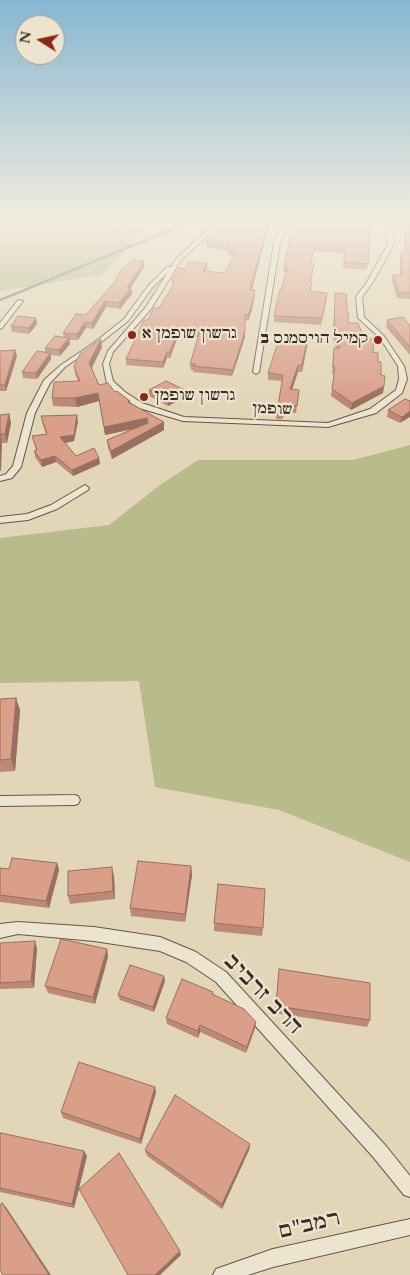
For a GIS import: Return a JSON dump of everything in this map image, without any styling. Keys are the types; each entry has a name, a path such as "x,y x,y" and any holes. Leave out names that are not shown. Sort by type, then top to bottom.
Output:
{"street":[{"path":"0,479 9,476 17,467 30,413 47,382 63,366 126,320 155,282"},
{"name":"שופמן","path":"164,282 149,308 110,352 106,364 110,382 122,394 139,405 183,419 328,426 373,411 399,391 403,380 401,366 382,338 361,318 359,297 370,282"},
{"path":"256,372 271,282"},
{"path":"0,327 20,301"},
{"path":"0,520 28,517 36,514 54,507 85,488"},
{"path":"0,802 74,800"},
{"name":"הרב זרביב","path":"0,931 18,928 94,934 160,944 191,957 221,977 380,1152 410,1188"},
{"name":"רמב\"ם","path":"222,1275 273,1258 410,1227"}],"green space":[{"path":"0,282 54,282 0,291"},
{"path":"410,445 410,862 279,810 155,787 139,681 0,683 0,538 109,525 160,485 198,460 353,460"}],"building":[{"path":"114,282 130,282 127,288 131,288 119,303 105,301 92,323 85,322 77,334 63,333 76,314 86,315"},
{"path":"173,282 252,282 250,290 255,290 252,304 248,315 245,314 245,331 233,370 193,366 196,364 190,364 200,331 178,330 170,352 167,352 163,362 126,359 144,320 148,320 154,308 159,308"},
{"path":"283,282 312,282 310,291 327,293 322,318 274,316"},
{"path":"395,282 410,282 410,293 398,292"},
{"path":"335,293 347,294 348,323 358,323 364,338 374,339 373,352 378,353 378,362 381,362 381,375 385,376 384,386 352,403 332,389 335,367 333,367 334,348 340,348 334,332"},
{"path":"18,316 36,318 29,328 11,326"},
{"path":"403,317 410,326 410,347 387,320"},
{"path":"281,333 308,335 302,365 298,365 290,389 299,390 297,406 285,405 283,412 277,412 283,375 268,373"},
{"path":"55,336 69,338 59,350 45,348"},
{"path":"101,339 89,363 99,385 108,383 115,392 117,391 130,401 128,402 164,422 111,451 107,440 148,423 147,418 104,427 98,393 75,398 52,398 54,382 80,381 74,366 80,354"},
{"path":"15,350 5,385 0,385 0,351"},
{"path":"37,351 50,353 36,373 22,372"},
{"path":"166,381 185,390 168,400 149,390"},
{"path":"405,399 410,401 410,411 402,417 388,410"},
{"path":"9,414 5,434 0,434 0,415"},
{"path":"77,415 74,435 60,437 76,456 94,448 99,458 72,470 55,456 41,460 34,451 37,450 32,436 47,434 41,416"},
{"path":"16,698 11,759 0,760 0,699"},
{"path":"12,858 57,863 46,901 0,895 0,868 9,869"},
{"path":"138,861 191,866 185,914 130,908"},
{"path":"112,867 113,891 68,896 68,871"},
{"path":"218,884 265,889 263,928 214,923"},
{"path":"61,939 107,949 93,997 45,986"},
{"path":"35,941 31,981 0,983 0,943"},
{"path":"130,965 164,976 153,1007 118,995"},
{"path":"279,969 370,983 370,1020 276,1006"},
{"path":"182,979 213,992 212,994 244,1009 256,1022 247,1047 200,1025 198,1031 166,1018"},
{"path":"79,1062 155,1087 140,1139 61,1112"},
{"path":"175,1095 250,1144 222,1204 145,1150"},
{"path":"1,1133 84,1151 72,1204 0,1188"},
{"path":"119,1153 180,1251 155,1275 128,1275 79,1189"},
{"path":"2,1203 49,1275 3,1275 0,1270 0,1205"}],"waterway":[{"path":"0,300 43,282"}],"place":[{"name":"גרשון שופמן א","path":"132,335"},
{"name":"קמיל הויסמנס ב","path":"378,340"},
{"name":"גרשון שופמן","path":"144,397"}]}
